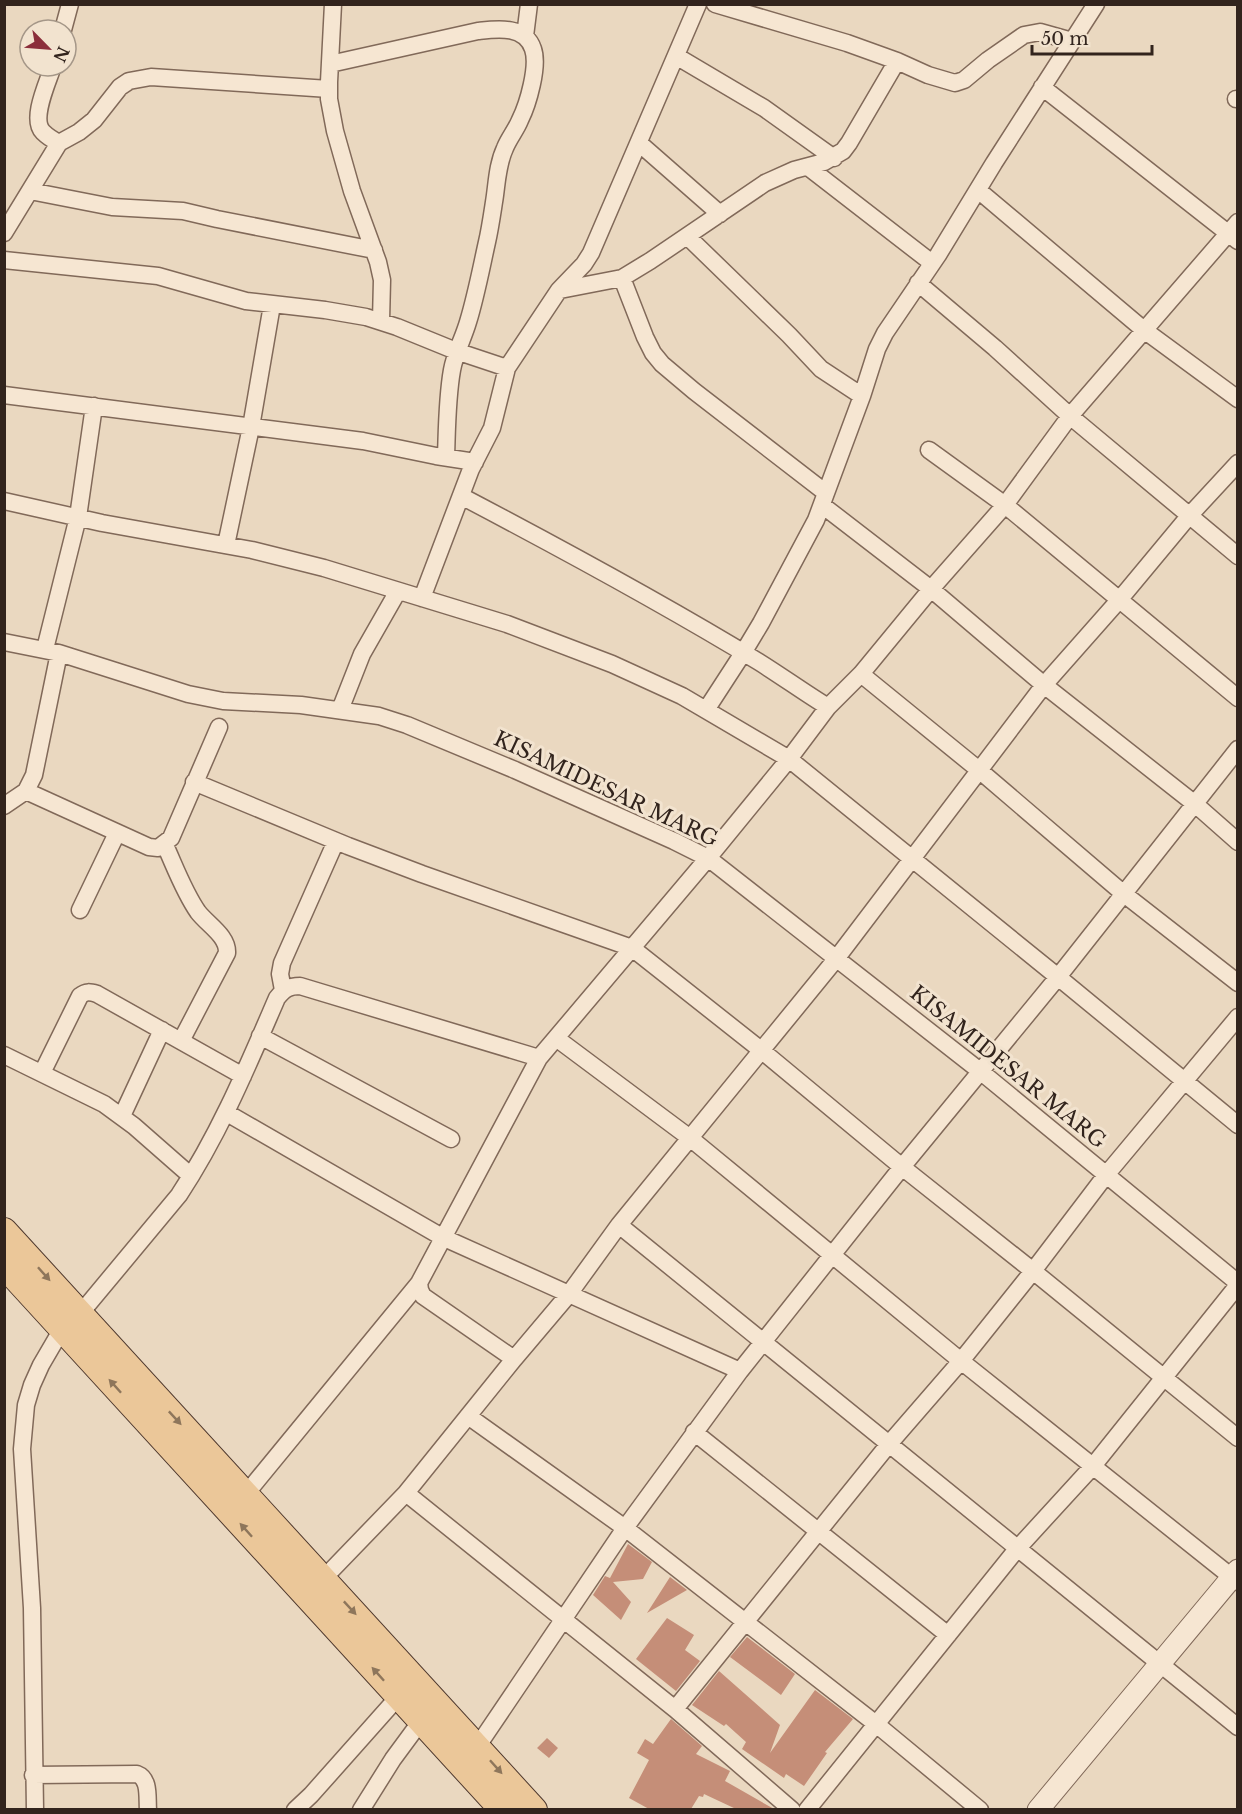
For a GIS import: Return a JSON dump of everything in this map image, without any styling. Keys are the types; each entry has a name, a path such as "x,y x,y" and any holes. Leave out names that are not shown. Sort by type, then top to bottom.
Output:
{"main road":[{"path":"4,1231 71,1322 421,1721 503,1809"},
{"path":"4,1265 71,1322 245,1495 534,1809"}],"street":[{"path":"333,4 329,89 335,131 347,176 374,250 382,280 381,321"},
{"path":"525,36 529,4"},
{"path":"422,598 461,496 497,414 507,368 559,290 584,264 591,253 698,4"},
{"path":"715,4 847,43 928,75 954,82 964,80 1024,34 1040,32 1072,41"},
{"path":"706,710 743,653 808,535 824,499 877,349 885,333 1096,4"},
{"path":"330,64 478,31 510,29 525,36 532,46 534,54 532,83 522,117 505,147 499,167 481,271 468,322 456,351 450,390 446,457"},
{"path":"676,56 764,108 834,158"},
{"path":"559,290 622,278 765,183 780,175 834,158 849,143 897,61"},
{"path":"4,233 58,143 79,132 94,120 120,87 129,81 151,77 329,89"},
{"path":"49,78 37,121 41,131 58,143"},
{"path":"245,1495 419,1282 538,1058 708,858 789,759 828,707 861,674 931,589 1005,505 1070,416 1144,330 1234,232 1042,87"},
{"path":"639,143 720,214"},
{"path":"808,167 932,263"},
{"path":"978,190 1144,330 1238,399"},
{"path":"30,191 112,207 183,211 374,250"},
{"path":"687,236 789,334 821,369 862,396"},
{"path":"4,260 158,276 233,298 272,305 325,310 381,321 456,351 507,368"},
{"path":"622,278 645,337 662,364 1044,685 1195,804 1238,842"},
{"path":"918,283 1070,416 1238,556"},
{"path":"226,545 251,427 272,305"},
{"path":"4,396 363,441 475,462"},
{"path":"4,806 26,791 34,775 52,651 78,517 94,406"},
{"path":"929,450 1005,505 1238,698"},
{"path":"323,1580 406,1493 569,1294 619,1225 836,959 1044,685 1189,516 1238,463"},
{"path":"461,496 575,556 743,653 828,707"},
{"path":"4,501 252,550 324,568 507,624 612,664 682,696 789,759 1238,1125"},
{"path":"339,710 362,654 398,591"},
{"name":"KISAMIDESAR MARG","path":"4,642 52,651 188,694 223,700 268,702 379,716 407,725 514,770 708,858 980,1071 1238,1284"},
{"path":"861,674 979,770 1124,894 1238,983"},
{"path":"26,791 158,849 171,838 219,727"},
{"path":"477,1747 625,1528 740,1371 902,1167 1058,977 1238,749"},
{"path":"194,782 422,874 632,948 1238,1438"},
{"path":"80,910 117,832"},
{"path":"283,990 280,974 282,963 336,841"},
{"path":"165,845 199,913 228,946 227,953 182,1041"},
{"path":"35,1809 32,1608 22,1449 26,1405 41,1365 71,1322 179,1195 191,1176 227,1113 277,998 283,990 291,986 300,986 538,1058"},
{"path":"42,1073 80,996 84,993 97,994 243,1076"},
{"path":"675,1709 889,1444 1033,1271 1106,1175 1238,1017"},
{"path":"122,1116 162,1030"},
{"path":"260,1036 451,1139"},
{"path":"556,1038 690,1138 961,1360 1235,1576 1159,1663 1038,1809"},
{"path":"4,1055 104,1104 122,1116 191,1176"},
{"path":"227,1113 442,1237 740,1371"},
{"path":"619,1225 1238,1728"},
{"path":"419,1282 423,1296 514,1359"},
{"path":"807,1809 1017,1550 1093,1466 1238,1284"},
{"path":"468,1416 625,1528 746,1621 980,1809"},
{"path":"694,1432 948,1635"},
{"path":"406,1493 675,1709 792,1809"},
{"path":"295,1809 311,1795 399,1696"},
{"path":"361,1809 421,1721"},
{"path":"33,1775 137,1774 145,1780 148,1809"}],"building":[{"path":"628,1544 652,1562 643,1579 613,1582 631,1602 621,1620 593,1595 605,1576 610,1578"},
{"path":"670,1577 687,1590 647,1613"},
{"path":"667,1618 694,1635 685,1650 700,1661 676,1691 636,1659"},
{"path":"747,1637 795,1674 781,1695 730,1657"},
{"path":"719,1671 780,1725 770,1753 815,1690 853,1719 825,1752 827,1753 804,1786 786,1774 784,1778 742,1749 746,1742 726,1724 724,1726 692,1705"},
{"path":"671,1719 702,1746 696,1754 730,1771 725,1781 774,1809 736,1809 704,1794 703,1797 699,1796 691,1809 649,1809 629,1798 649,1760 637,1753 645,1739 653,1744"},
{"path":"547,1738 558,1748 549,1758 537,1748"}]}
